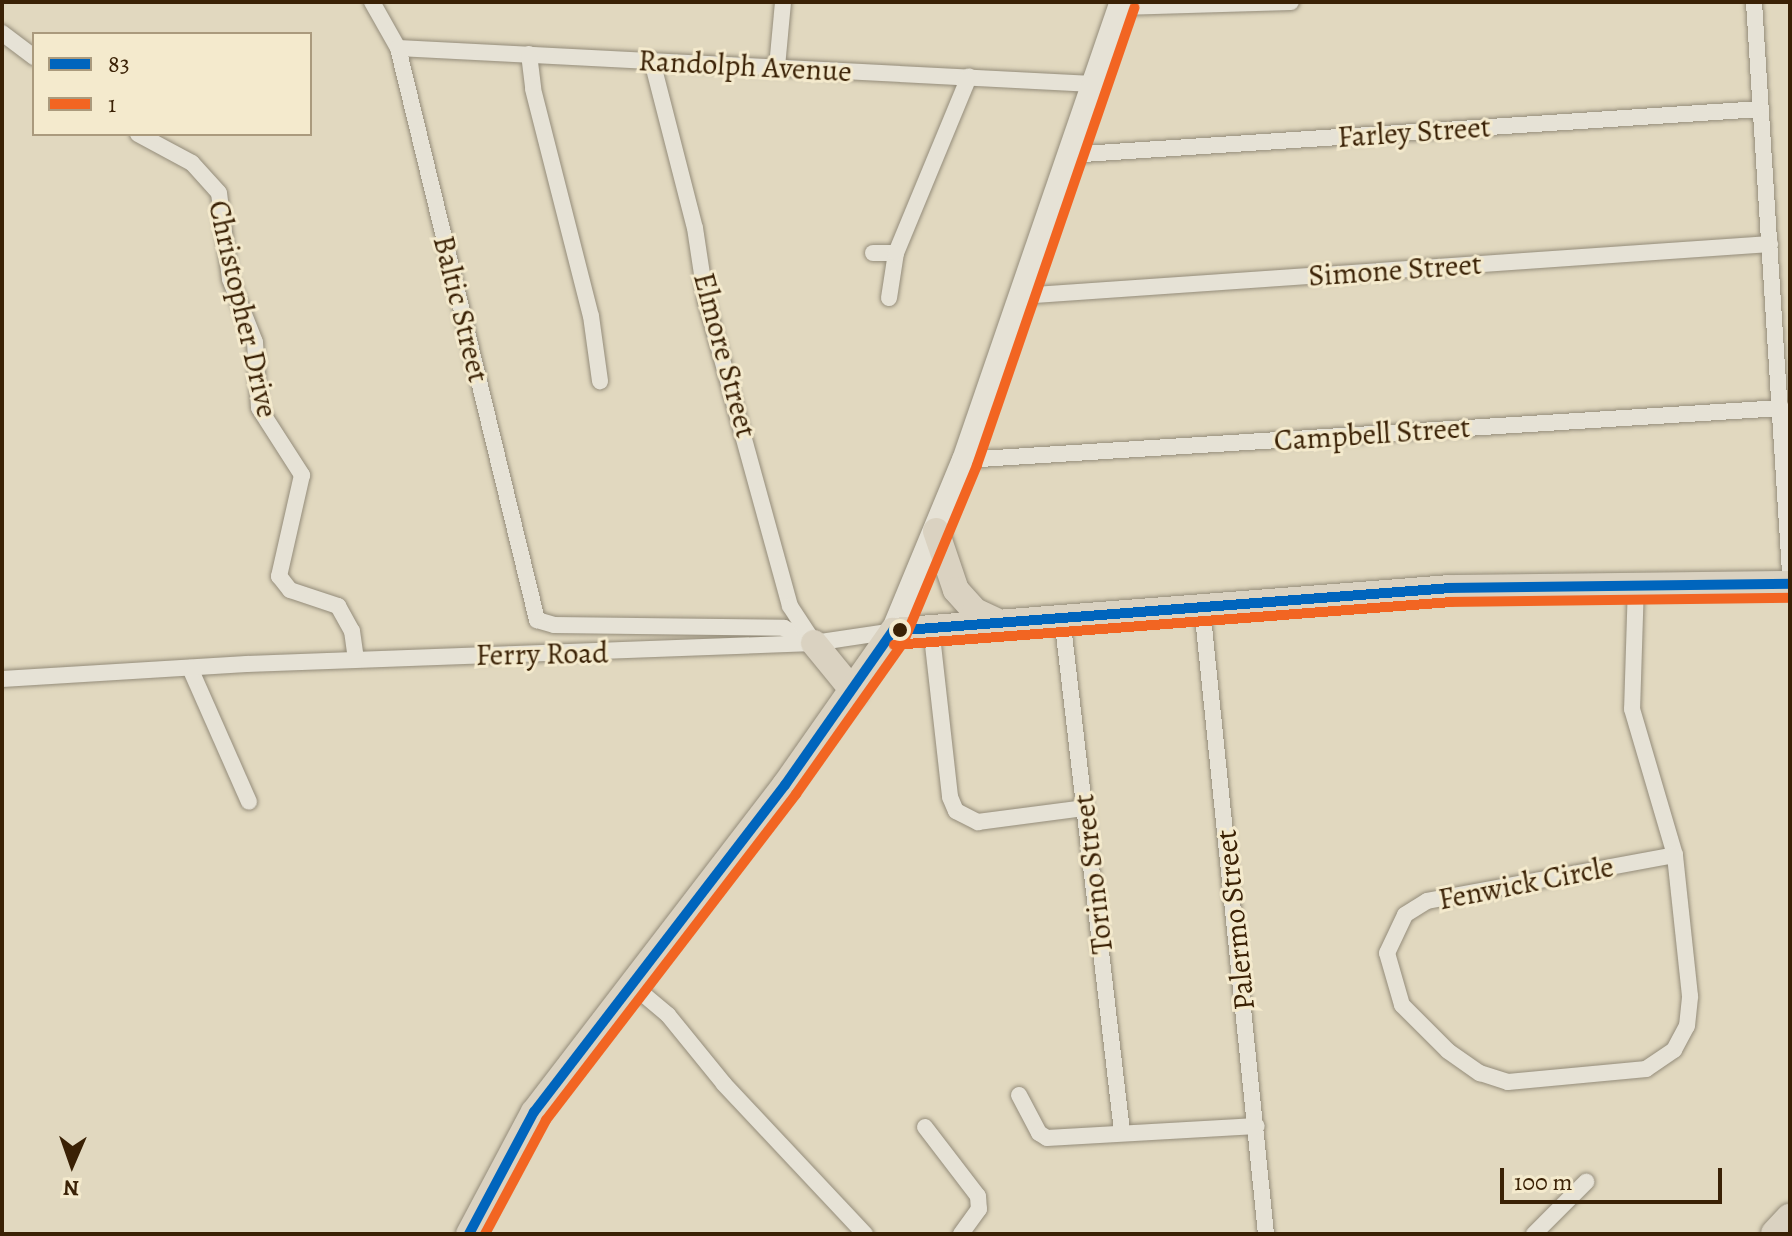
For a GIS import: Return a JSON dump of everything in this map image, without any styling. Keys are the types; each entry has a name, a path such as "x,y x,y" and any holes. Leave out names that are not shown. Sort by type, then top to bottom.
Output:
{"highway":[{"path":"1776,1234 1790,1219"}],"main road":[{"path":"469,1234 534,1112 854,692 893,631 964,460 1121,5"},
{"path":"936,531 956,590 975,611 999,622"},
{"path":"893,631 1450,588 1790,584"},
{"path":"814,643 854,692"}],"street":[{"name":"Baltic Street","path":"372,2 398,48 537,620 554,625 784,628 814,643"},
{"path":"777,67 783,2"},
{"path":"1121,5 1291,2"},
{"path":"1754,2 1790,573"},
{"path":"2,33 32,56"},
{"name":"Randolph Avenue","path":"398,48 1093,84"},
{"path":"529,54 540,120 591,316 600,381"},
{"name":"Elmore Street","path":"652,61 695,228 706,301 790,606 814,643"},
{"path":"889,298 896,253 969,77"},
{"name":"Farley Street","path":"1068,155 1760,109"},
{"name":"Christopher Drive","path":"142,136 192,163 219,193 230,279 255,342 262,417 302,475 279,576 290,590 338,606 352,631 356,659"},
{"name":"Simone Street","path":"1020,296 1770,244"},
{"path":"873,253 896,253"},
{"name":"Campbell Street","path":"964,460 1781,408"},
{"name":"Fenwick Circle","path":"1636,584 1632,709 1675,855 1690,984 1687,1026 1674,1050 1646,1069 1508,1082 1480,1073 1448,1051 1402,1005 1387,953 1405,915 1427,901 1675,855"},
{"name":"Palermo Street","path":"1202,607 1266,1234"},
{"name":"Torino Street","path":"1062,617 1122,1132"},
{"path":"931,627 950,797 956,811 978,822 1085,808"},
{"name":"Ferry Road","path":"2,679 356,659 814,643 893,631"},
{"path":"190,668 249,802"},
{"path":"630,983 668,1015 724,1084 865,1234"},
{"path":"1019,1095 1036,1128 1047,1138 1257,1126"},
{"path":"925,1127 978,1196 977,1213 961,1234"},
{"path":"1534,1234 1586,1182"}],"transit line":[{"name":"1","path":"485,1234 546,1120 796,794 903,643 977,465 1135,7"},
{"name":"83","path":"893,631 1450,588 1790,584"},
{"name":"1","path":"894,645 1451,602 1790,598"},
{"name":"83","path":"469,1234 534,1112 785,785 893,631"}]}
